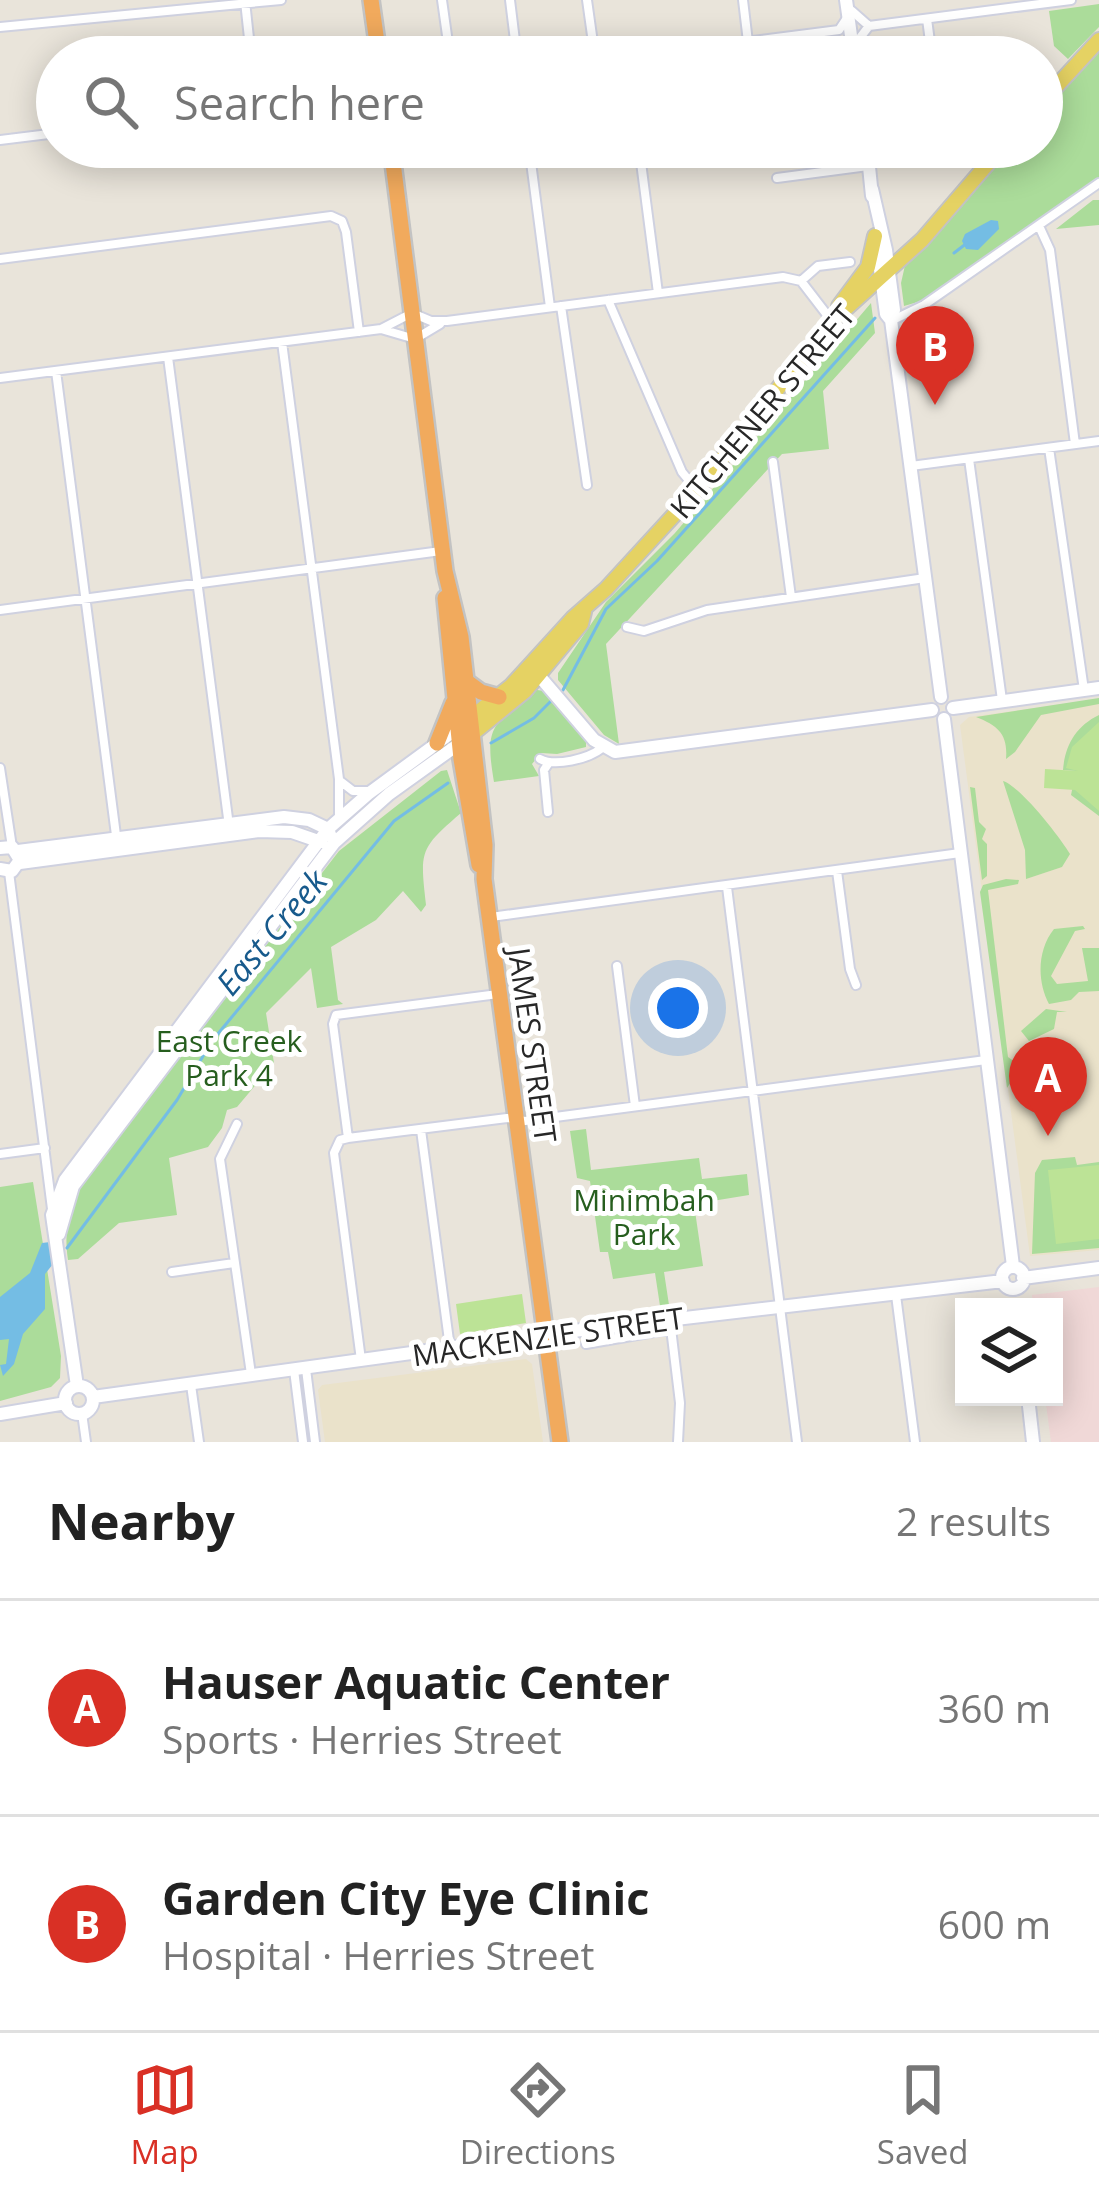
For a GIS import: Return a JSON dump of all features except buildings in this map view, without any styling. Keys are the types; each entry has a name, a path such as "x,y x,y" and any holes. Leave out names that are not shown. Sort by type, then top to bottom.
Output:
{"highway":[{"path":"371,0 376,36"},
{"name":"JAMES STREET","path":"394,168 445,571 454,700 465,731"},
{"name":"JAMES STREET","path":"445,571 454,598 466,682 474,847 484,879 558,1438"},
{"path":"466,682 499,697"},
{"path":"437,743 454,700"}],"main road":[{"path":"1063,79 1099,40"},
{"path":"869,168 941,697 934,700 943,712 1013,1267"},
{"name":"KITCHENER STREET","path":"841,304 922,240 983,168"},
{"path":"872,189 875,236 884,268"},
{"path":"832,321 868,266 875,236"},
{"name":"KITCHENER STREET","path":"52,1211 254,936 334,843 535,671 573,618 584,612 697,490 832,321 884,268"},
{"path":"535,671 602,748 628,751 1092,689"},
{"name":"KITCHENER STREET","path":"254,936 295,871 333,824 437,743 465,731 499,697 535,671"},
{"path":"10,858 230,829 284,817 333,824 334,843 292,832 230,829"},
{"path":"292,832 301,850 295,871"},
{"name":"KITCHENER STREET","path":"58,1241 69,1183"},
{"path":"52,1211 77,1386"},
{"path":"1024,1278 1099,1268"},
{"path":"1009,1285 1021,1286 1024,1278 1019,1269 1004,1272 1014,1298"},
{"name":"MACKENZIE STREET","path":"93,1396 781,1306 1009,1285"},
{"path":"77,1386 86,1387 93,1396 91,1407 82,1413 70,1410 66,1402 69,1390 77,1386"},
{"path":"0,1414 66,1402"},
{"path":"1029,1406 1033,1442"}],"street":[{"path":"0,27 280,0"},
{"path":"442,0 447,36"},
{"path":"510,0 514,36"},
{"path":"587,0 592,36"},
{"path":"742,0 747,36"},
{"path":"765,36 847,12 869,26 927,19 955,10 1066,0"},
{"path":"244,2 248,36"},
{"path":"927,19 929,36"},
{"path":"863,36 869,26"},
{"path":"0,140 36,136"},
{"path":"532,168 587,485"},
{"path":"642,168 658,293"},
{"path":"777,178 854,168"},
{"path":"891,320 924,305 1099,184"},
{"path":"0,260 331,216 342,221 359,332"},
{"path":"1039,226 1050,250 1076,444"},
{"path":"801,280 818,266 850,262"},
{"path":"0,378 382,329 412,313 430,321 447,321 783,277 801,280 832,321"},
{"path":"608,300 682,472 697,490"},
{"path":"382,329 415,339 447,321"},
{"path":"282,342 339,779 333,824"},
{"path":"168,357 230,829"},
{"path":"56,370 118,845"},
{"path":"910,466 1099,441"},
{"path":"1049,448 1092,689"},
{"path":"969,459 1002,700"},
{"path":"773,462 791,597"},
{"path":"0,610 442,551"},
{"path":"627,627 644,632 707,610 925,578"},
{"path":"548,812 543,761 594,754 602,748"},
{"path":"0,768 52,1211"},
{"path":"339,779 353,791 374,790"},
{"path":"489,917 960,853"},
{"path":"837,871 856,985"},
{"path":"727,887 797,1442"},
{"path":"617,966 635,1106"},
{"path":"348,1138 333,1024 336,1015 500,994"},
{"path":"361,1361 334,1153 340,1140 986,1060"},
{"path":"237,1124 220,1159 251,1376"},
{"path":"421,1130 451,1349"},
{"path":"0,1154 46,1153"},
{"path":"46,1153 53,1171 69,1183"},
{"path":"172,1272 234,1263"},
{"path":"896,1293 915,1442"},
{"path":"671,1324 680,1403 678,1442"},
{"name":"MACKENZIE STREET","path":"586,1344 671,1324"},
{"path":"300,1369 303,1442"},
{"path":"300,1369 315,1442"},
{"path":"191,1384 199,1442"},
{"path":"82,1413 86,1442"}],"shaded area":[{"path":"1099,699 1099,1250 1030,1256 960,725 969,717"},
{"path":"1099,1287 1099,1442 1051,1442 1046,1406 1063,1406 1063,1298 1032,1295"},
{"path":"526,1359 532,1364 543,1442 325,1442 318,1390 322,1385"}],"green space":[{"path":"1099,4 1099,27 1068,59 1063,54 1063,36 1053,36 1049,11"},
{"path":"1099,50 1099,178 921,301 904,306 901,283 906,261 994,168 1063,168 1063,89"},
{"path":"1099,200 1099,225 1056,229"},
{"path":"871,303 875,333 823,391 829,449 782,454 606,644 619,744 604,735 558,680 558,673 606,602 675,533"},
{"path":"537,690 545,691 586,737 586,747 541,753 532,764 539,776 494,782 490,748 495,727"},
{"path":"1099,698 1099,704 1041,715 1006,759 1000,732 976,717"},
{"path":"1099,715 1099,816 1071,795 1076,771 1063,770 1073,737"},
{"path":"1099,722 1099,811 1075,790 1044,788 1045,769 1078,771 1066,768 1072,747"},
{"name":"East Creek Park 4","path":"447,770 461,813 425,852 426,905 421,912 403,891 376,920 331,947 338,1000 343,1004 317,1008 311,968 266,1013 274,1063 237,1107 227,1110 222,1128 208,1147 169,1158 177,1215 119,1223 78,1259 68,1260 69,1217 87,1177 339,851"},
{"path":"1003,781 1029,802 1065,846 1070,854 1062,867 1026,879 1025,850"},
{"path":"970,787 975,788 979,822 986,829 982,839 987,844 987,876 982,880"},
{"path":"1019,880 988,890 1008,1057 1015,1062 1042,1054 1046,1076 1040,1078 1038,1064 1031,1062 1021,1066 1007,1088 980,892 983,885"},
{"path":"1054,929 1085,929 1075,931 1051,976 1057,984 1088,981 1082,948 1099,948 1099,991 1079,992 1071,1000 1049,1004 1041,976 1044,946"},
{"path":"1046,1009 1067,1012 1057,1012 1054,1029 1029,1041 1021,1031"},
{"name":"Minimbah Park","path":"586,1129 591,1170 699,1158 702,1179 747,1174 749,1195 694,1204 703,1266 664,1272 669,1305 660,1306 655,1273 613,1279 608,1252 600,1252 590,1181 577,1178 570,1131"},
{"path":"1075,1157 1077,1165 1099,1162 1099,1248 1032,1254 1035,1173 1042,1160"},
{"path":"1099,1165 1099,1239 1056,1244 1048,1170"},
{"path":"33,1182 61,1356 60,1378 51,1387 0,1401 0,1187"},
{"path":"522,1294 526,1323 460,1334 456,1304"}],"water":[{"path":"998,221 999,229 978,250 966,249 965,234"},
{"path":"50,1242 53,1264 45,1274 45,1309 23,1334 14,1364 3,1376 0,1365 6,1364 9,1339 0,1340 0,1297 30,1273 42,1243"}],"waterway":[{"name":"East Creek","path":"954,253 967,243"},
{"name":"East Creek","path":"563,690 606,609 657,561 875,318"},
{"name":"East Creek","path":"491,743 534,718 551,701"},
{"name":"East Creek","path":"67,1248 177,1100 212,1041 394,821 448,783"}],"place":[{"name":"Garden City Eye Clinic","path":"935,405"},
{"name":"Hauser Aquatic Center","path":"1048,1136"}]}
